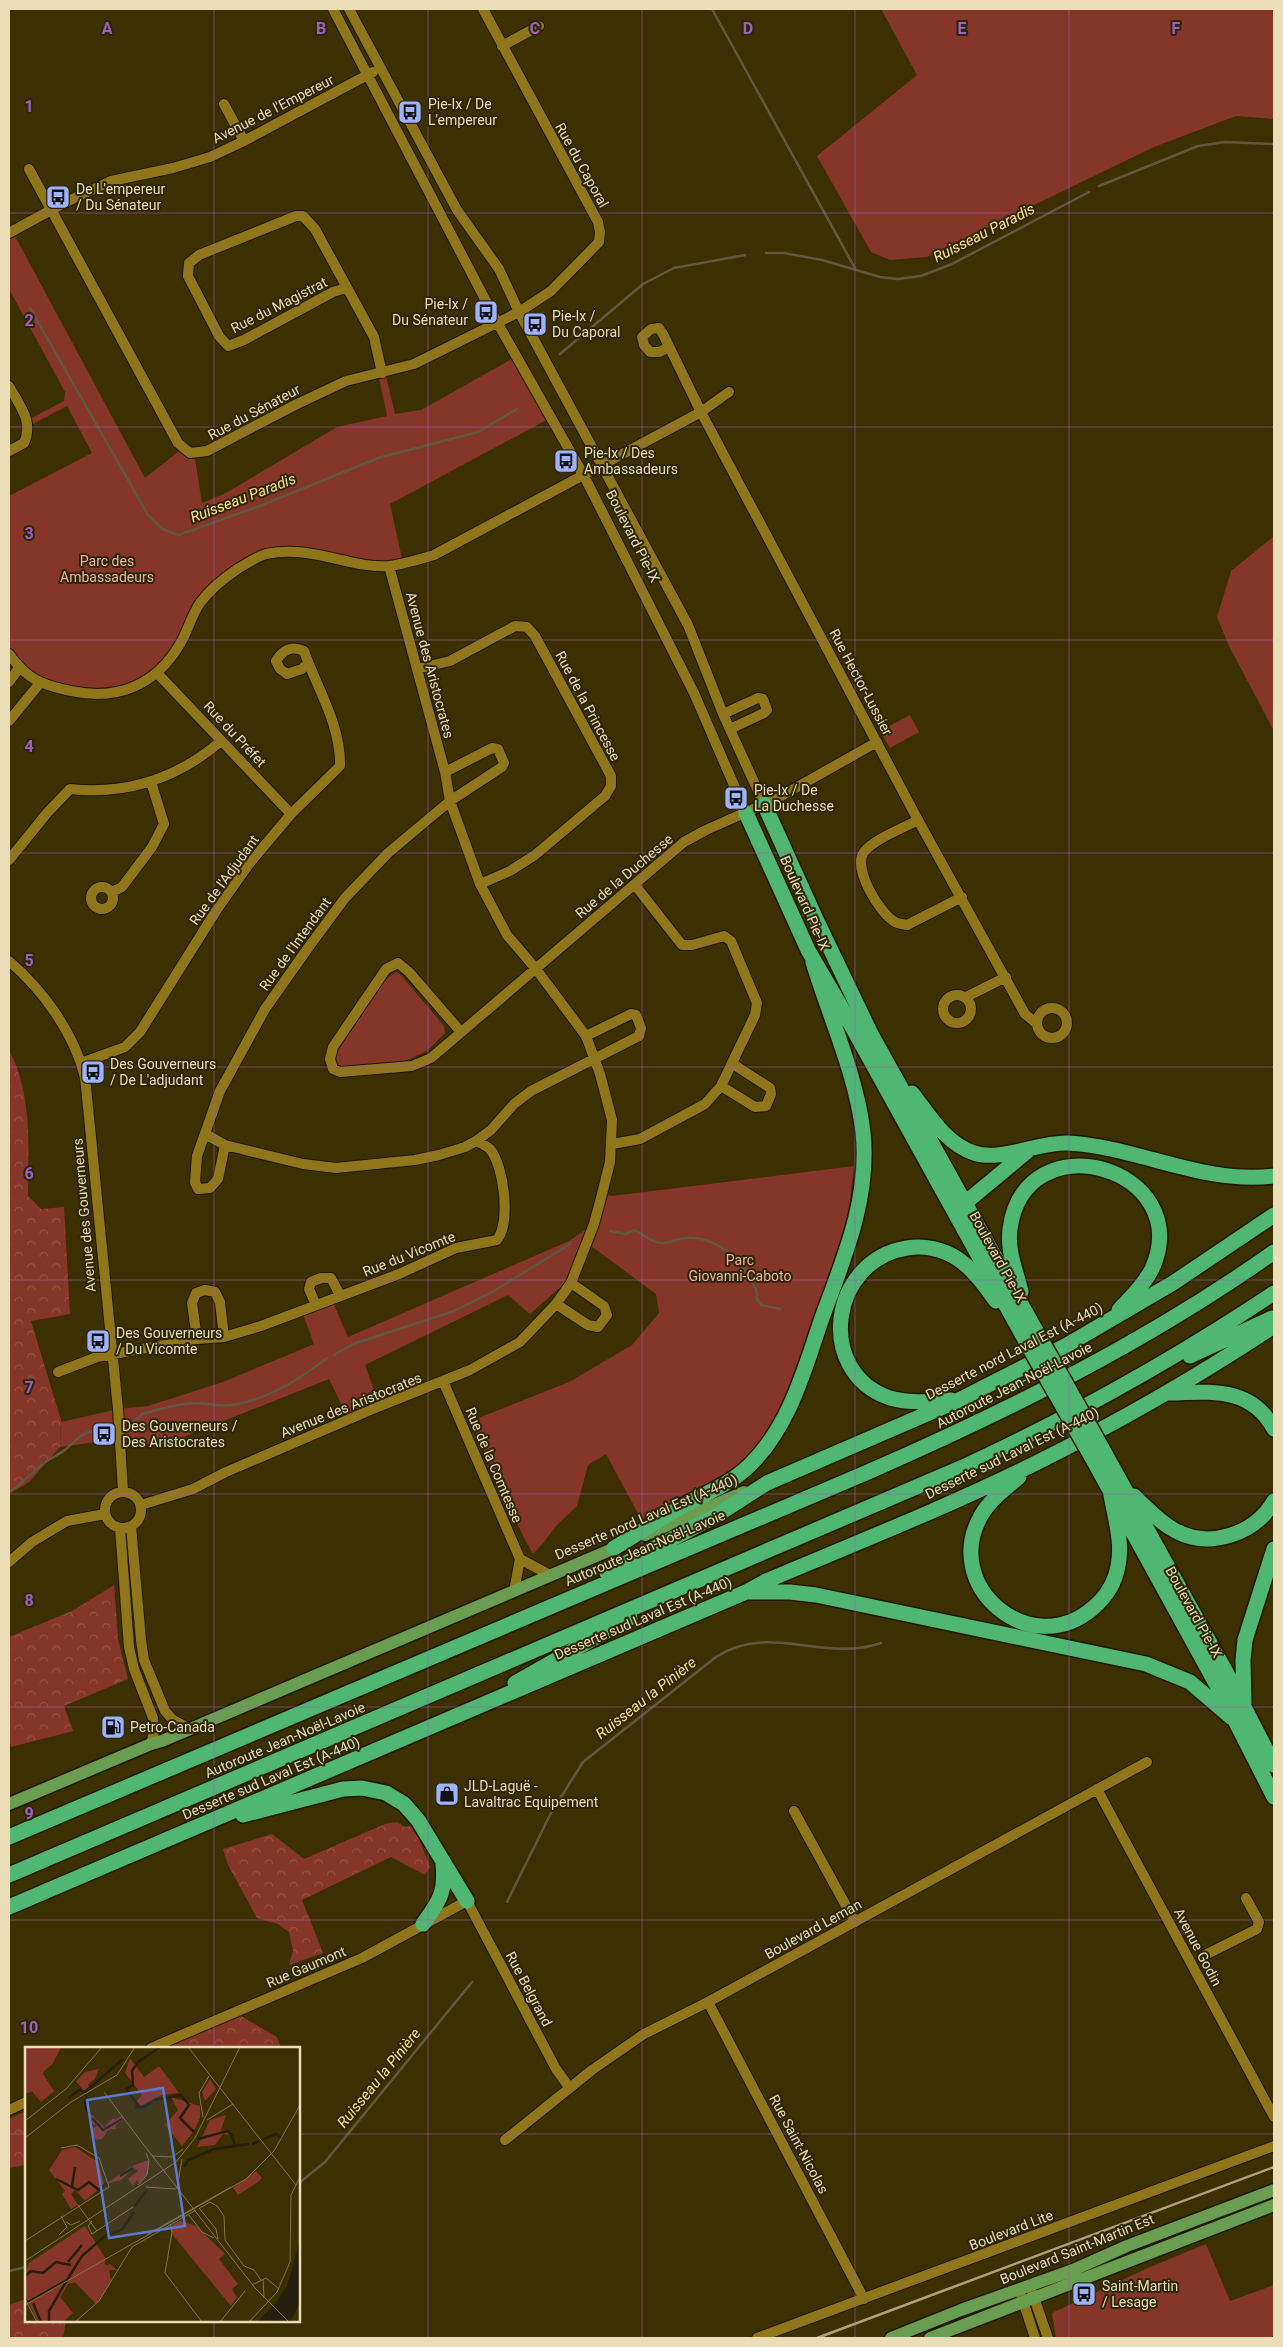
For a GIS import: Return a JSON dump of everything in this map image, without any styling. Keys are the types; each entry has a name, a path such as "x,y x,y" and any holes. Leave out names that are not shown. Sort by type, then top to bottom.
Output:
{"highway":[{"name":"Boulevard Pie-IX","path":"764,804 847,986 885,1061 1031,1340 1118,1492 1274,1797"},
{"name":"Boulevard Pie-IX","path":"746,813 813,962 840,1004 960,1207 1024,1309 1031,1340"},
{"path":"777,881 784,874 796,876"},
{"path":"614,1548 680,1507 730,1482 769,1444 794,1399 843,1259 861,1195 864,1162 863,1132 849,1071 813,962"},
{"path":"885,1061 944,1133 958,1146 982,1155 1051,1144 1080,1144 1211,1174 1239,1177 1274,1176"},
{"path":"960,1207 1031,1148"},
{"path":"1024,1309 1010,1247 1012,1222 1018,1204 1030,1187 1052,1172 1072,1166 1097,1166 1124,1176 1139,1189 1155,1216 1158,1234 1156,1255 1148,1276 1108,1323"},
{"name":"Desserte nord Laval Est (A-440)","path":"767,1483 959,1400 1033,1363 1108,1323 1173,1283 1274,1216"},
{"path":"959,1400 915,1402 892,1398 870,1386 853,1368 843,1345 840,1319 849,1289 864,1268 881,1256 904,1248 928,1248 946,1253 960,1261 976,1275 1031,1340"},
{"name":"Autoroute Jean-Noël-Lavoie","path":"9,1837 868,1472 1003,1412 1100,1361 1157,1328 1274,1252"},
{"name":"Autoroute Jean-Noël-Lavoie","path":"9,1875 963,1467 1037,1432 1127,1384 1206,1337 1274,1292"},
{"path":"1127,1384 1274,1317"},
{"name":"Desserte sud Laval Est (A-440)","path":"9,1908 931,1511 1033,1464 1165,1394 1274,1326"},
{"path":"1165,1394 1206,1391 1230,1394 1248,1402 1260,1411 1274,1429"},
{"path":"1033,1464 988,1505 979,1520 972,1545 973,1570 984,1595 999,1610 1020,1621 1048,1626 1066,1623 1090,1611 1108,1592 1119,1558 1118,1492"},
{"path":"526,1616 714,1517 767,1483"},
{"name":"Boulevard Pie-IX","path":"1118,1492 1244,1706 1274,1765"},
{"path":"1118,1492 1182,1534 1201,1538 1226,1537 1242,1531 1262,1517 1274,1501"},
{"path":"1244,1706 1243,1660 1245,1640 1273,1555"},
{"path":"464,1713 553,1660 586,1644 689,1584"},
{"path":"746,1592 790,1592 816,1595 1146,1664 1190,1682 1232,1718"},
{"path":"200,1826 288,1804 334,1790 367,1788 392,1796 409,1809 425,1830 467,1902"},
{"path":"423,1924 442,1893 444,1880 442,1862"}],"main road":[{"name":"Desserte nord Laval Est (A-440)","path":"9,1804 190,1729 767,1483"},
{"name":"Boulevard Saint-Martin Est","path":"892,2338 1073,2270 1199,2218 1274,2190"},
{"path":"930,2338 1274,2205"}],"street":[{"name":"Boulevard Pie-IX","path":"333,9 497,322 584,476 694,693 746,813"},
{"name":"Boulevard Pie-IX","path":"349,9 456,210 499,269 519,312 688,625 723,714 764,804"},
{"name":"Rue du Caporal","path":"483,9 598,222 600,232 599,242 551,291 519,312"},
{"path":"502,46 539,26"},
{"name":"Avenue de l'Empereur","path":"9,233 111,180 173,168 210,157 244,141 381,68"},
{"path":"224,104 244,141"},
{"name":"Rue du Sénateur","path":"30,169 178,443 190,452 207,451 296,404 346,381 414,364 519,312"},
{"name":"Rue du Magistrat","path":"346,288 333,292 244,340 228,346 219,336 188,276 188,263 199,255 296,216 303,216 315,229 374,337 382,373"},
{"name":"Rue Hector-Lussier","path":"669,347 701,412 918,820 1025,1014 1037,1024"},
{"path":"9,386 28,423 29,433 24,443 9,451"},
{"path":"9,654 20,668 40,683 91,695 135,686 158,674 181,642 201,603 221,579 256,558 266,554 296,552 389,566 434,554 584,476 701,412 730,392"},
{"name":"Avenue des Aristocrates","path":"141,1505 193,1489 226,1472 470,1370 520,1342 556,1304 571,1283 594,1224 610,1162 612,1120 594,1058 586,1036 536,969 507,935 480,884 450,801 445,772 389,566"},
{"name":"Rue de la Princesse","path":"417,669 450,661 515,626 526,627 536,636 610,776 611,786 605,796 535,855 510,872 480,884"},
{"name":"Rue de l'Adjudant","path":"81,1063 125,1047 140,1032 238,880 291,814 340,766 340,753 333,723 308,663"},
{"path":"9,682 20,668"},
{"name":"Rue du Préfet","path":"158,674 291,814"},
{"path":"9,721 40,683"},
{"path":"723,714 758,698 764,699 767,710 764,713 730,729"},
{"path":"9,860 47,813 70,789 130,788 151,782 205,755 221,741"},
{"name":"Rue de la Duchesse","path":"461,1032 409,972 398,963 386,969 333,1047 330,1059 333,1069 340,1072 412,1066 431,1058 684,842 712,827 764,804 877,742"},
{"path":"445,772 492,748 498,749 504,763 502,767 450,801"},
{"path":"112,892 122,888 152,846 164,824 151,782"},
{"name":"Rue de l'Intendant","path":"225,1145 218,1179 210,1188 198,1189 194,1182 195,1168 220,1091 265,1008 345,898 388,853 450,801"},
{"path":"918,820 876,843 864,852 860,866 865,881 881,910 895,922 907,925 962,897"},
{"path":"612,1144 640,1139 705,1104 721,1086 733,1064 755,1014 757,1003 731,941 724,936 692,945 682,945 635,885"},
{"name":"Avenue des Gouverneurs","path":"9,961 41,993 67,1034 81,1063 88,1104 123,1491"},
{"path":"966,997 1006,977"},
{"path":"205,1134 225,1145 303,1164 336,1168 415,1160 465,1147 476,1141 492,1130 514,1104 532,1091 639,1036 641,1028 636,1015 631,1014 586,1036"},
{"path":"721,1086 755,1107 766,1106 771,1094 770,1088 733,1064"},
{"name":"Rue du Vicomte","path":"58,1372 97,1357 197,1339 224,1337 261,1326 399,1274 456,1248 497,1240 502,1233 504,1216 501,1171 489,1148 476,1141"},
{"path":"316,1305 309,1289 311,1282 321,1278 331,1278 340,1295"},
{"path":"556,1304 588,1325 598,1327 602,1323 607,1315 604,1306 571,1283"},
{"path":"197,1339 192,1303 196,1293 205,1290 215,1292 220,1302 224,1337"},
{"name":"Rue de la Comtesse","path":"443,1381 520,1559"},
{"path":"123,1491 133,1494 141,1505 140,1517 131,1526 120,1528 110,1523 105,1514 105,1506 109,1498 115,1493 123,1491"},
{"path":"9,1562 32,1542 67,1521 105,1514"},
{"path":"131,1526 144,1660 165,1711 173,1720 190,1729"},
{"path":"120,1528 129,1647 134,1669 153,1718 154,1732 151,1744"},
{"path":"514,1591 520,1559 550,1575"},
{"name":"Boulevard Leman","path":"505,2140 569,2088 644,2034 708,2002 1147,1762"},
{"name":"Avenue Godin","path":"1097,1790 1274,2117"},
{"path":"794,1811 855,1922"},
{"path":"1204,1956 1257,1929 1258,1922 1246,1898"},
{"name":"Rue Gaumont","path":"153,2047 362,1958 467,1902"},
{"name":"Rue Belgrand","path":"467,1902 552,2061 569,2088"},
{"name":"Rue Saint-Nicolas","path":"708,2002 864,2299"},
{"path":"9,2110 25,2102"},
{"name":"Boulevard Lite","path":"757,2338 1274,2146"},
{"path":"1024,2288 1048,2338"},
{"path":"1029,2301 1034,2338"}],"green space":[{"path":"881,9 1274,9 1274,119 1236,116 1154,147 927,257 890,260 871,252 817,156 917,75"},
{"name":"Parc des Ambassadeurs","path":"9,225 145,478 178,452 195,459 202,503 226,493 337,427 387,416 378,373 385,372 395,414 421,410 517,356 552,417 390,504 403,563 389,566 319,553 267,554 221,579 165,666 116,692 40,683 9,654 9,496 92,453 67,406 33,424 30,419 64,401 65,392 9,289"},
{"path":"1274,536 1274,731 1229,646 1217,617 1231,571"},
{"path":"910,715 919,732 890,748 880,731"},
{"path":"396,972 401,975 444,1026 445,1033 427,1051 405,1061 339,1069 334,1060 338,1051 384,981"},
{"path":"9,1050 17,1067 26,1103 28,1196 41,1209 64,1207 70,1314 31,1321 61,1420 60,1447 29,1482 9,1494"},
{"name":"Parc Giovanni-Caboto","path":"854,1166 847,1226 783,1407 764,1439 740,1465 715,1482 642,1521 606,1454 588,1465 577,1506 556,1526 533,1554 471,1421 569,1382 632,1345 659,1313 656,1294 587,1243 574,1275 530,1314 508,1295 365,1365 380,1406 349,1420 329,1379 161,1446 119,1439 60,1447 61,1422 118,1409 148,1406 223,1382 314,1344 301,1309 331,1298 348,1337 569,1241 594,1224 602,1194 612,1196"},
{"path":"114,1585 118,1639 128,1679 64,1706 73,1731 11,1747 9,1740 9,1637 72,1611"},
{"path":"397,1822 405,1827 414,1825 430,1867 425,1875 391,1857 302,1900 323,1953 289,1965 293,1951 289,1932 278,1924 257,1918 228,1865 223,1849 272,1834 304,1859 385,1824"},
{"path":"239,2015 277,2037 281,2047 167,2047"},
{"path":"25,2111 25,2165 9,2168 9,2119"},
{"path":"1206,2244 1230,2301 1274,2285 1274,2338 1056,2338 1052,2313 1150,2267"},
{"path":"25,2299 25,2322 66,2322 63,2338 9,2338 9,2305"}],"waterway":[{"path":"712,9 856,270"},
{"name":"Ruisseau Paradis","path":"1099,186 1198,146 1225,142 1274,144"},
{"name":"Ruisseau Paradis","path":"766,253 784,253 822,260 880,277 898,279 921,276 952,264 1089,192"},
{"name":"Ruisseau Paradis","path":"560,354 643,284 674,268 745,255"},
{"name":"Ruisseau Paradis","path":"30,308 148,515 162,529 179,535 265,504 378,458 478,432 517,409"},
{"path":"610,1231 625,1234 635,1230 659,1243 685,1238 695,1238 714,1243 730,1254 743,1267 755,1287 757,1299 761,1305 780,1309"},
{"path":"334,1355 353,1344 454,1311 494,1291 570,1244"},
{"path":"130,1424 142,1414 174,1406 194,1403 227,1405 258,1398 282,1388 306,1374 327,1358"},
{"path":"9,1492 81,1436 100,1430"},
{"name":"Ruisseau la Pinière","path":"507,1902 551,1813 583,1762 716,1657 736,1647 756,1643 777,1642 838,1649 859,1648 881,1643"},
{"name":"Ruisseau la Pinière","path":"300,2182 325,2162 472,1982"},
{"name":"Ruisseau la Pinière","path":"9,2271 25,2267"}],"railway":[{"path":"817,2338 1274,2167"}],"place":[{"name":"Pie-Ix / De L'empereur","path":"410,112"},
{"name":"De L'empereur / Du Sénateur","path":"58,197"},
{"name":"Pie-Ix / Du Sénateur","path":"486,312"},
{"name":"Pie-Ix / Du Caporal","path":"535,324"},
{"name":"Pie-Ix / Des Ambassadeurs","path":"566,461"},
{"name":"Pie-Ix / De La Duchesse","path":"736,798"},
{"name":"Des Gouverneurs / De L'adjudant","path":"93,1072"},
{"name":"Des Gouverneurs / Du Vicomte","path":"98,1341"},
{"name":"Des Gouverneurs / Des Aristocrates","path":"104,1434"},
{"name":"Petro-Canada","path":"113,1727"},
{"name":"JLD-Laguë - Lavaltrac Equipement","path":"447,1794"},
{"name":"Saint-Martin / Lesage","path":"1084,2294"}]}
